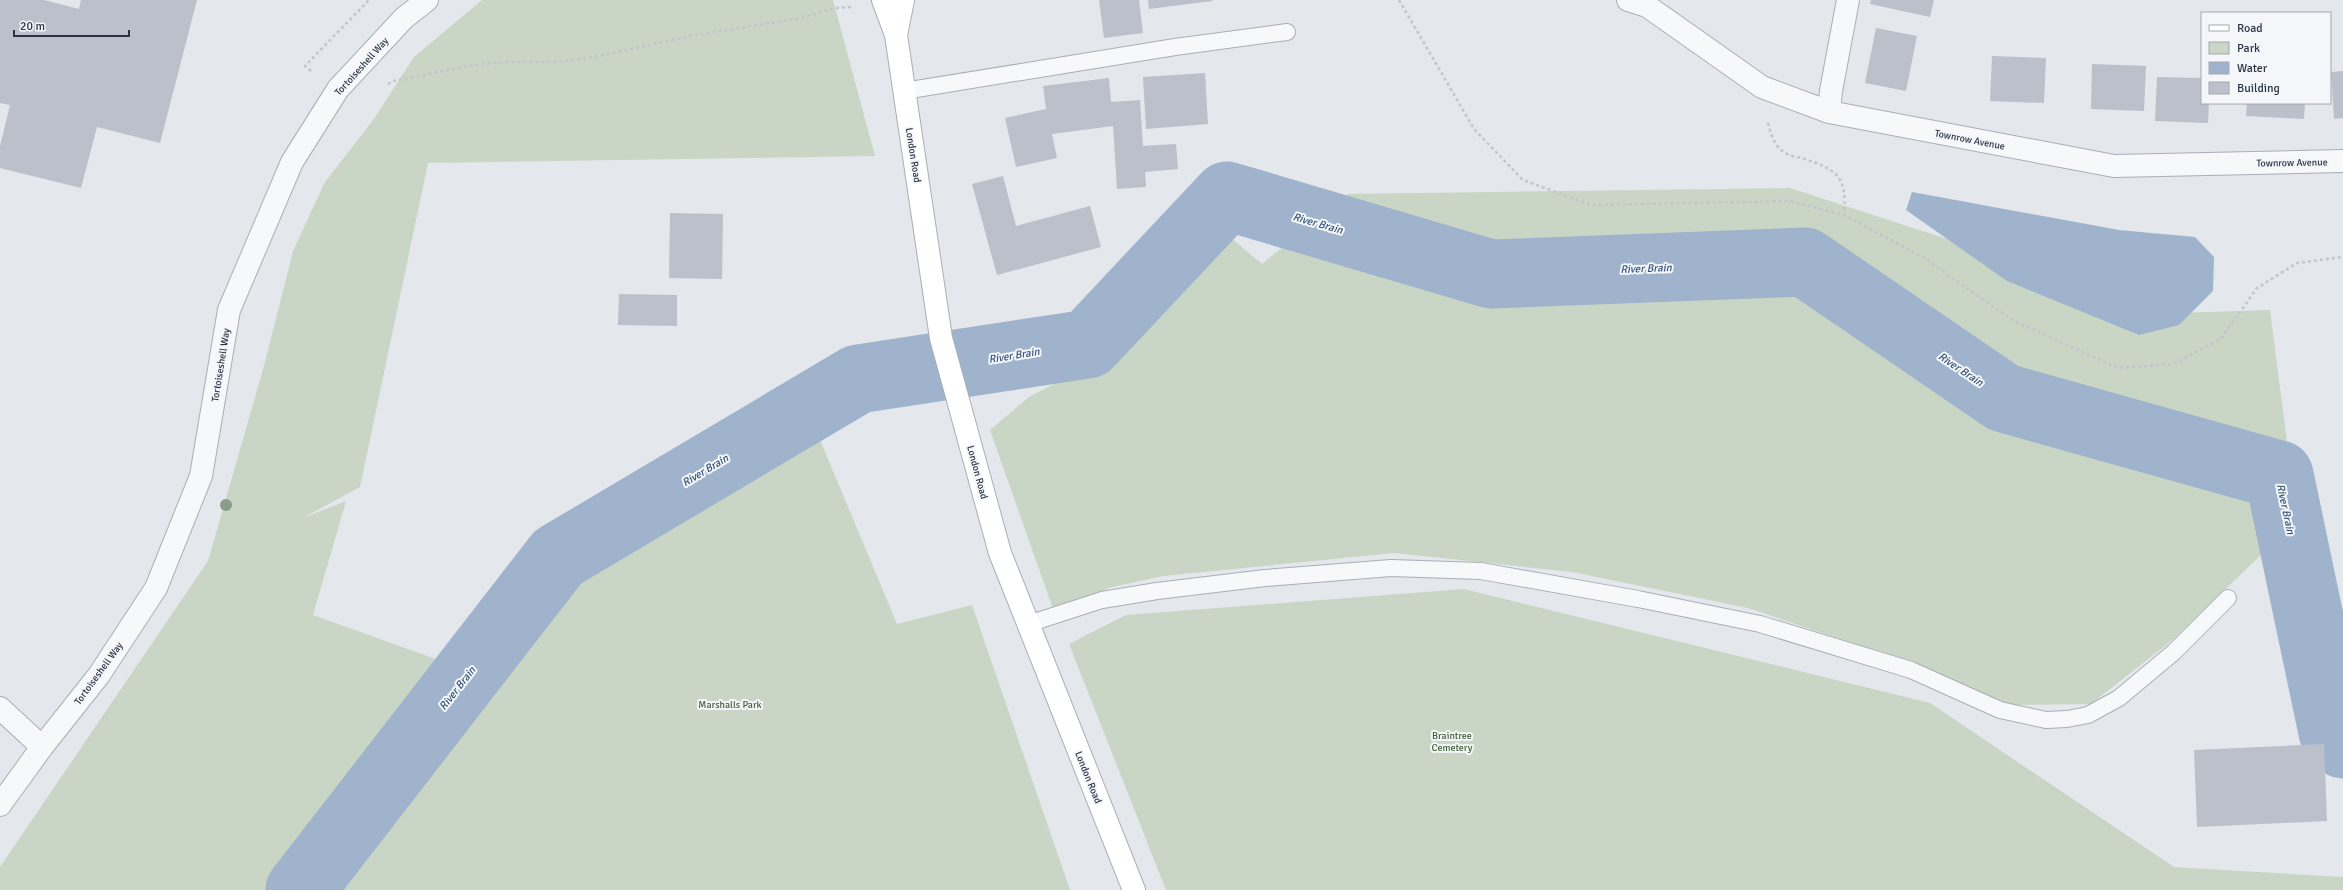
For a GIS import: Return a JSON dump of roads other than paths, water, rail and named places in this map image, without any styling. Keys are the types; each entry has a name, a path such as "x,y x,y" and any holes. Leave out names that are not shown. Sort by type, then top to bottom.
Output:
{"street":[{"name":"Tortoiseshell Way","path":"0,805 42,747 99,675 156,588 201,476 229,310 292,162 338,89 404,18 427,0"},
{"name":"London Road","path":"883,0 896,35 941,338 1000,553 1134,890"},
{"name":"London Road","path":"896,35 903,0"},
{"name":"Townrow Avenue","path":"1628,0 1647,6 1762,87 1829,112 2114,166 2343,161"},
{"path":"1829,112 1831,91 1848,0"},
{"path":"0,708 42,747"}],"lane":[{"path":"904,91 1175,47 1287,32"},
{"path":"1028,624 1102,600 1157,591 1265,578 1391,568 1481,571 1638,599 1760,624 1911,670 2000,710 2053,719 2088,714 2120,698 2174,652 2228,598"}],"water":[{"path":"1912,192 2119,230 2195,237 2214,257 2213,291 2179,325 2139,335 2007,281 1906,210"}],"waterway":[{"name":"River Brain","path":"300,890 558,557 858,379 1088,344 1227,196 1491,274 1805,262 2004,398 2279,475 2333,732 2343,744"}],"park label":[{"name":"Marshalls Park","path":"730,704"},
{"name":"Braintree Cemetery","path":"1452,740"}]}
